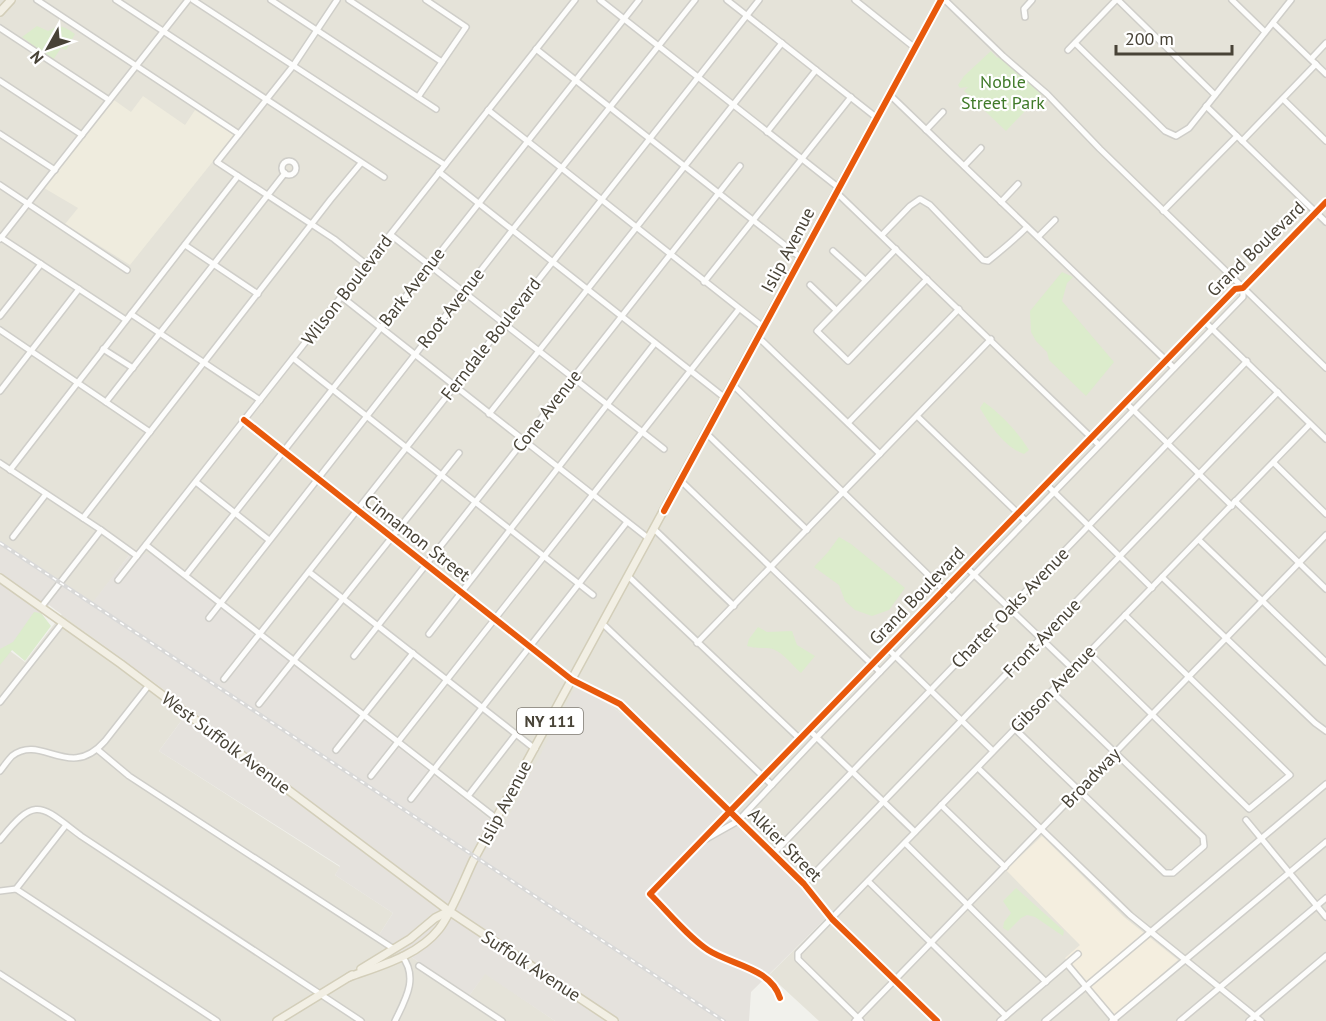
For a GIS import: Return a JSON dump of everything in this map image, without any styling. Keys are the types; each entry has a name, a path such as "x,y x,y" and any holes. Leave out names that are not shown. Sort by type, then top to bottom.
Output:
{"main road":[{"path":"0,12 11,0"},
{"name":"Islip Avenue","path":"449,911 648,538 943,0"},
{"name":"West Suffolk Avenue","path":"0,578 42,606 449,911"},
{"name":"NY 111","path":"277,1021 410,939 435,918 449,911"},
{"name":"NY 111","path":"349,977 402,956 420,945 438,930 449,911"},
{"name":"Suffolk Avenue","path":"449,911 614,1021"},
{"path":"402,956 402,951 410,939"}],"street":[{"path":"36,0 239,134"},
{"path":"116,0 384,177"},
{"path":"126,320 0,238 188,0"},
{"path":"193,0 445,165"},
{"path":"271,0 436,109"},
{"path":"337,0 293,66 218,162 312,224 367,265"},
{"path":"349,0 442,62"},
{"path":"418,97 466,27 426,0"},
{"name":"Wilson Boulevard","path":"118,580 575,0"},
{"path":"600,0 837,190 1099,445"},
{"name":"Bark Avenue","path":"186,575 639,0"},
{"name":"Root Avenue","path":"209,618 695,0"},
{"path":"727,0 877,118"},
{"name":"Ferndale Boulevard","path":"224,679 759,0"},
{"path":"855,0 915,48"},
{"path":"943,0 1047,94 1163,211 1326,368"},
{"path":"1025,16 1024,9 1032,0"},
{"path":"1068,51 1117,0 1215,95"},
{"path":"1232,0 1265,32"},
{"path":"1075,43 1170,134 1176,136 1182,134 1206,106 1291,0"},
{"path":"1273,23 1326,74"},
{"path":"0,28 110,100"},
{"path":"489,414 782,43"},
{"path":"1311,59 1326,43"},
{"path":"536,49 801,258"},
{"path":"1242,141 1316,64"},
{"path":"767,132 816,70"},
{"path":"0,81 82,135"},
{"path":"890,95 1174,368"},
{"path":"704,282 851,97"},
{"path":"1283,99 1326,141"},
{"path":"1206,106 1326,222"},
{"path":"488,111 763,327"},
{"path":"926,130 944,112"},
{"path":"0,134 55,170"},
{"path":"1163,211 1237,136"},
{"path":"964,166 981,148"},
{"path":"83,518 361,163"},
{"name":"Cone Avenue","path":"354,656 740,166"},
{"path":"439,172 725,398"},
{"path":"106,402 285,173"},
{"path":"10,470 238,176"},
{"path":"1001,202 1018,184"},
{"path":"0,185 128,270"},
{"path":"882,235 920,199 938,212 983,260 988,261 1027,227"},
{"name":"Grand Boulevard","path":"780,998 777,990 764,976 703,947 650,894 705,840 730,811 1235,289 1243,288 1326,202"},
{"path":"1038,237 1055,220"},
{"path":"391,234 664,449"},
{"path":"185,245 258,294"},
{"path":"896,249 817,331 848,361 927,279"},
{"path":"833,251 865,280"},
{"path":"0,316 41,264"},
{"path":"810,285 836,310"},
{"name":"Grand Boulevard","path":"705,840 712,838 739,820 1243,297 1243,288"},
{"path":"0,391 79,289"},
{"path":"342,297 648,538"},
{"path":"371,776 739,309"},
{"path":"848,423 959,309"},
{"path":"131,315 260,400"},
{"path":"1204,321 1326,439"},
{"path":"0,330 150,432"},
{"path":"758,337 880,454"},
{"path":"697,643 991,339"},
{"path":"429,634 656,343"},
{"path":"103,349 133,368"},
{"path":"293,358 593,595"},
{"name":"Charter Oaks Avenue","path":"773,854 1247,362"},
{"path":"732,384 952,598"},
{"name":"Front Avenue","path":"804,884 1278,392"},
{"path":"1125,402 1326,589"},
{"path":"916,416 1026,522"},
{"name":"Cinnamon Street","path":"244,420 572,680"},
{"name":"Gibson Avenue","path":"858,1020 798,959 797,955 1310,424"},
{"path":"706,432 807,530"},
{"path":"260,704 459,453"},
{"path":"0,463 137,556"},
{"path":"1274,463 1326,514"},
{"path":"680,480 880,672"},
{"path":"196,482 269,540"},
{"path":"1046,484 1152,588"},
{"path":"13,537 46,494"},
{"path":"411,799 627,522"},
{"path":"654,528 734,606"},
{"path":"42,606 101,530"},
{"name":"Broadway","path":"858,1020 1326,535"},
{"path":"1199,540 1326,662"},
{"path":"146,545 497,819"},
{"path":"966,567 1073,669"},
{"path":"309,572 535,749"},
{"path":"628,576 800,739"},
{"path":"1162,578 1321,729 1326,731"},
{"path":"1089,653 1249,809 1290,775 1125,615"},
{"path":"0,702 63,622"},
{"path":"602,623 772,785"},
{"path":"887,648 993,751"},
{"path":"336,750 413,653"},
{"name":"Alkier Street","path":"572,680 620,704 804,884 832,919 938,1021"},
{"path":"0,771 12,756 21,752 42,751 69,759 88,756 98,750 149,686"},
{"path":"1014,729 1164,873 1168,875 1173,873 1204,846 1203,837 1052,692"},
{"path":"809,730 915,832"},
{"path":"468,796 516,735"},
{"path":"98,750 145,786 394,949"},
{"path":"978,768 1130,915 1260,1021"},
{"path":"1045,1021 1326,784"},
{"path":"941,806 1005,867"},
{"path":"0,840 16,820 30,810 47,811 361,1021"},
{"path":"1246,820 1326,917"},
{"path":"16,889 66,825"},
{"path":"1067,964 1114,1021 1326,842"},
{"path":"905,843 1046,982"},
{"path":"868,881 1006,1016"},
{"path":"0,891 16,889 217,1021"},
{"path":"1180,1021 1326,898"},
{"path":"1000,1021 1078,954"},
{"path":"395,1021 410,989 409,972 402,956"},
{"path":"1249,1021 1326,956"},
{"path":"419,966 502,1021"},
{"path":"0,974 72,1021"}],"shaded area":[{"path":"0,0 1326,0 1326,1021 819,1021 769,975 826,918 802,887 623,715 579,682 503,830 153,554 130,554 93,603 0,541"},
{"path":"143,96 185,125 195,110 234,135 130,265 65,224 78,208 44,188 114,100 131,112"},
{"path":"0,541 93,602 130,554 153,554 502,829 578,682 623,715 802,887 826,918 751,992 749,1021 555,1021 485,974 469,996 379,935 393,913 335,875 340,866 159,751 190,709 49,605 0,664"},
{"path":"62,614 190,709 159,751 340,867 335,875 393,913 379,935 469,996 485,973 555,1021 0,1021 0,664 10,651 25,662"},
{"path":"1042,836 1124,917 1178,960 1115,1015 1065,958 1080,945 1006,870"}],"green space":[{"path":"37,26 48,31 62,27 75,34 66,50 61,48 53,60 22,37"},
{"name":"Noble Street Park","path":"991,51 997,58 1000,56 1041,94 1006,131 964,91 968,87 960,88 958,85 964,76"},
{"path":"1062,272 1073,277 1067,283 1062,301 1114,362 1086,396 1049,360 1047,352 1031,332 1030,311"},
{"path":"984,402 1009,424 1029,450 1024,454 1004,441 980,408"},
{"path":"839,537 905,588 889,610 872,616 855,610 845,601 839,585 814,567"},
{"path":"34,612 41,613 51,626 25,661 12,650 0,665 0,649 13,642"},
{"path":"758,627 767,632 792,631 797,645 815,656 801,673 776,650 747,646"},
{"path":"1016,888 1064,931 1063,936 1035,917 1027,915 1008,931 1003,928 1004,922 1011,913 1003,901"}],"railway":[{"path":"0,543 724,1021"}],"cycle path":[{"path":"664,511 941,0"},
{"path":"780,998 768,980 749,968 717,955 701,945 650,894 1235,289 1243,288 1326,202"},
{"path":"244,420 572,680 620,704 804,884 832,919 937,1021"}]}
